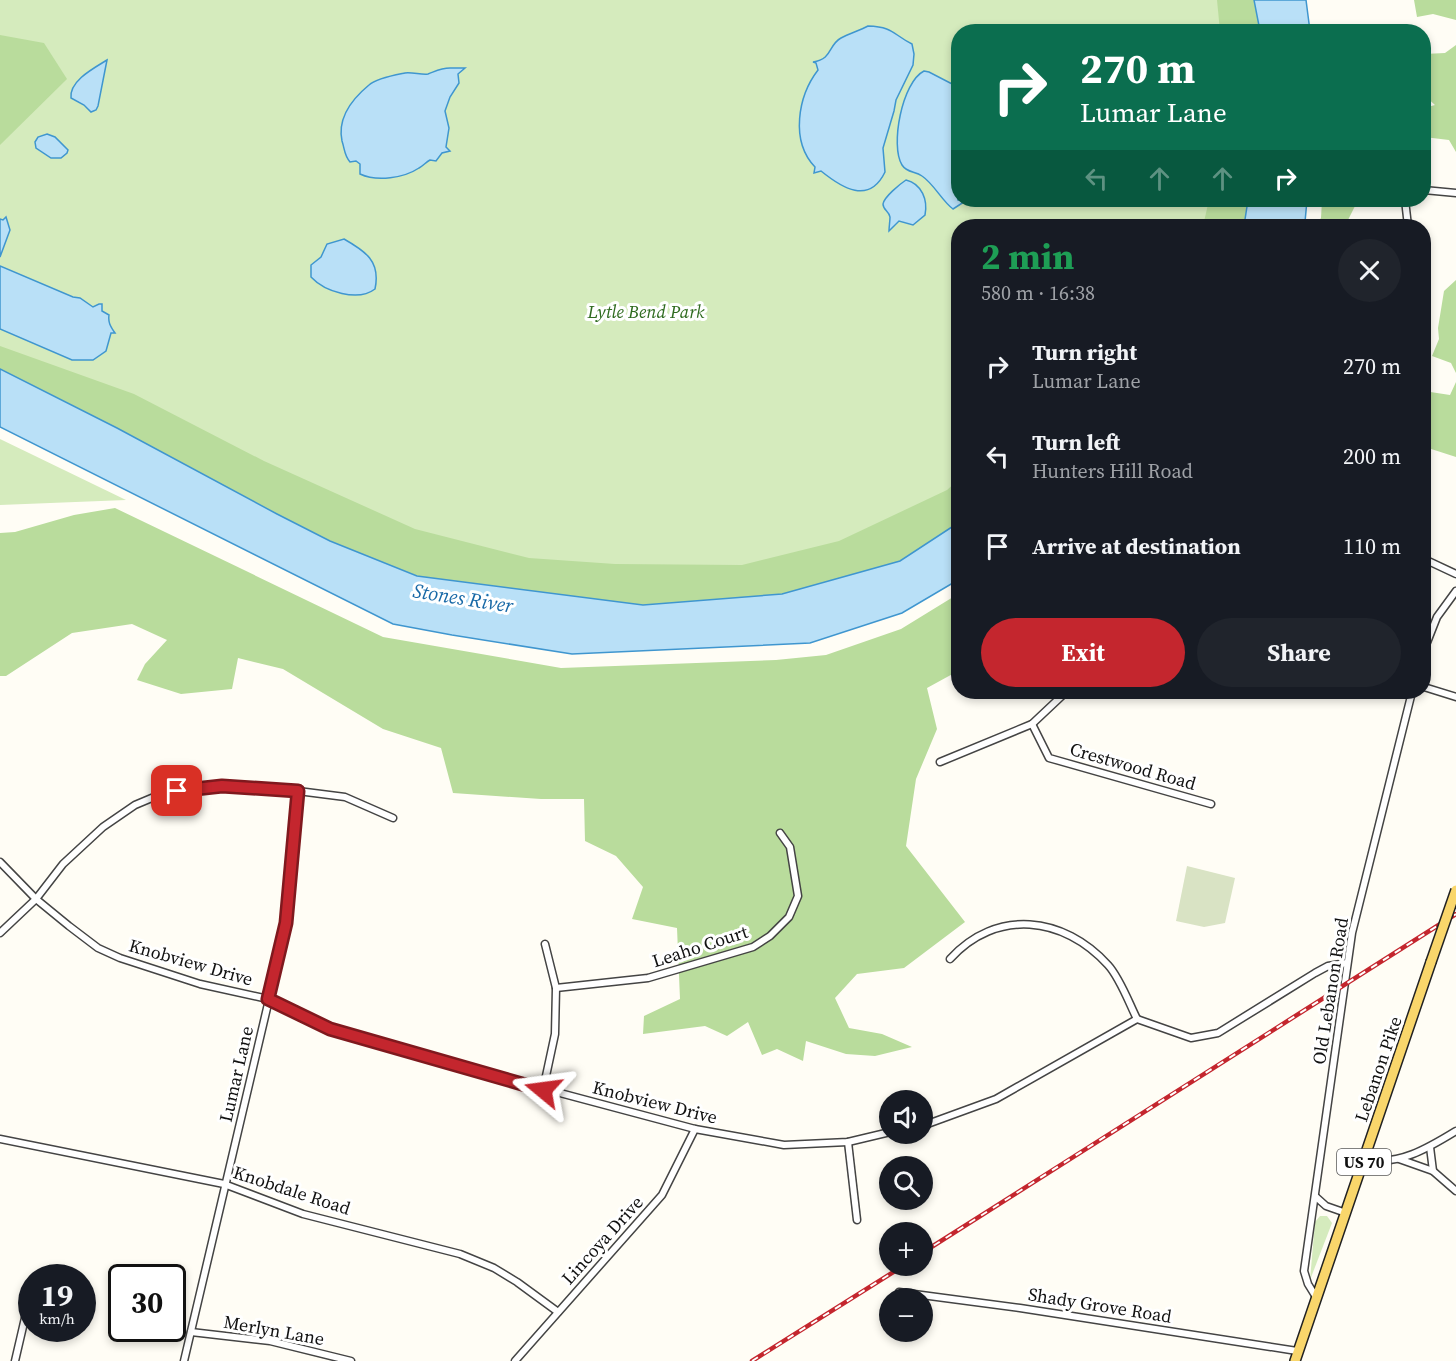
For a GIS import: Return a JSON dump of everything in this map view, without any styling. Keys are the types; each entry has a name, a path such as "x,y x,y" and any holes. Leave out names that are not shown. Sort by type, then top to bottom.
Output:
{"main road":[{"name":"Lebanon Pike","path":"1296,1356 1456,890"}],"street":[{"path":"1431,191 1456,193"},
{"path":"1431,562 1456,573"},
{"path":"1431,632 1437,616 1456,591"},
{"path":"1431,689 1456,697"},
{"path":"940,762 1032,724 1059,699"},
{"name":"Old Lebanon Road","path":"1316,1297 1305,1276 1306,1261 1347,963 1361,893 1410,699"},
{"name":"Crestwood Road","path":"1032,724 1049,758 1211,804"},
{"path":"0,933 36,899 63,864 103,827 135,805 166,792 222,786 298,791 345,797 393,818"},
{"name":"Lumar Lane","path":"184,1361 286,923 298,791"},
{"name":"Leaho Court","path":"556,988 648,978 753,946 770,936 789,917 798,896 790,847 780,833"},
{"name":"Knobview Drive","path":"0,862 36,899 98,948 120,958 200,984 268,999 330,1029 543,1090 695,1129 784,1144 848,1142 879,1135"},
{"path":"950,959 963,945 1002,925 1043,925 1083,942 1110,967 1137,1019 1191,1038 1218,1034 1315,973 1328,966 1347,963"},
{"path":"543,1090 555,1034 556,988 545,944"},
{"path":"933,1122 996,1099 1137,1019"},
{"name":"Lincoya Drive","path":"515,1361 662,1195 695,1129"},
{"path":"1365,1158 1375,1161 1398,1159 1430,1147 1456,1131"},
{"name":"Knobdale Road","path":"0,1139 224,1184 303,1214 460,1254 518,1281 558,1312"},
{"path":"848,1142 857,1220"},
{"path":"1430,1147 1433,1171"},
{"path":"1398,1159 1433,1171 1456,1191"},
{"path":"1316,1197 1326,1206 1346,1213"},
{"name":"Shady Grove Road","path":"933,1296 1020,1308 1296,1356"},
{"name":"Merlyn Lane","path":"191,1332 270,1341 351,1361"},
{"path":"15,1361 19,1342"}],"green space":[{"name":"Lytle Bend Park","path":"0,0 1300,0 1304,24 951,24 951,207 1300,207 1297,219 951,219 951,568 946,572 616,622 302,526 0,369"},
{"path":"1217,0 1254,0 1259,24 1219,24"},
{"path":"1414,0 1456,0 1456,20 1433,14 1417,17"},
{"path":"0,35 44,43 67,79 0,145"},
{"path":"1456,45 1456,152 1449,140 1431,138 1431,106 1435,105 1431,101 1431,54 1445,53"},
{"path":"1207,207 1247,207 1245,219 1205,219"},
{"path":"1322,207 1354,207 1348,219 1321,218"},
{"path":"1456,280 1456,373 1451,363 1432,356 1439,339 1438,328 1444,291"},
{"path":"0,346 134,394 264,461 415,529 529,558 615,564 742,565 839,541 951,486 951,528 900,561 782,594 643,605 417,576 330,541 0,369"},
{"path":"1456,382 1456,457 1431,449 1431,392 1450,395"},
{"path":"0,439 126,500 0,505"},
{"path":"115,508 383,637 561,668 776,660 826,655 901,629 951,598 951,675 927,688 937,729 916,779 906,846 965,922 904,968 857,974 835,998 849,1028 882,1034 912,1047 875,1056 846,1054 806,1041 803,1061 777,1049 762,1055 748,1022 727,1036 705,1026 643,1034 644,1016 680,999 677,928 632,919 643,887 616,856 585,841 584,799 541,799 453,793 441,748 383,729 283,669 238,658 232,689 181,694 137,680 145,664 167,640 132,624 72,633 6,676 0,676 0,533 15,532 74,515"},
{"path":"1187,866 1235,878 1225,923 1204,927 1176,921"},
{"path":"1320,1216 1327,1216 1332,1223 1310,1280 1315,1222"}],"water":[{"path":"1254,0 1306,0 1309,24 1259,24"},
{"path":"868,26 883,28 912,44 914,54 913,65 896,100 883,148 885,172 879,182 863,191 846,187 821,171 814,173 815,167 802,145 800,118 806,92 818,70 816,63 813,62 824,58 841,38"},
{"path":"107,60 98,106 91,112 71,98 71,92 83,76"},
{"path":"450,68 465,68 458,74 459,83 445,111 449,128 446,147 450,151 442,153 436,161 430,160 413,171 398,176 374,178 360,174 360,164 356,161 350,162 347,157 341,132 347,109 357,96 372,83 386,77 405,73 428,74"},
{"path":"924,71 951,83 951,207 956,207 953,209 945,202 926,179 904,168 899,156 897,144 900,115 916,77"},
{"path":"47,134 55,137 68,150 61,158 51,158 36,148 35,142 38,137"},
{"path":"906,180 916,185 923,193 926,204 925,215 913,225 899,221 889,231 890,217 884,208 884,201"},
{"path":"1247,207 1306,207 1305,219 1245,219"},
{"path":"6,217 10,230 0,257 0,219 3,220"},
{"path":"344,239 365,253 373,264 376,271 375,289 368,293 342,294 325,287 311,277 311,265 321,257 327,244"},
{"path":"0,266 80,298 93,307 102,304 102,311 109,315 110,324 115,333 111,333 106,351 93,360 72,360 0,329"},
{"name":"Stones River","path":"0,369 330,541 417,576 643,605 782,594 900,561 951,528 951,584 902,613 810,643 572,654 452,635 393,624 0,427"}],"railway":[{"path":"933,1246 1456,914"},
{"path":"752,1361 887,1276"}],"route":[{"path":"177,791 222,786 298,791 286,923 268,999 330,1029 543,1090"}]}
